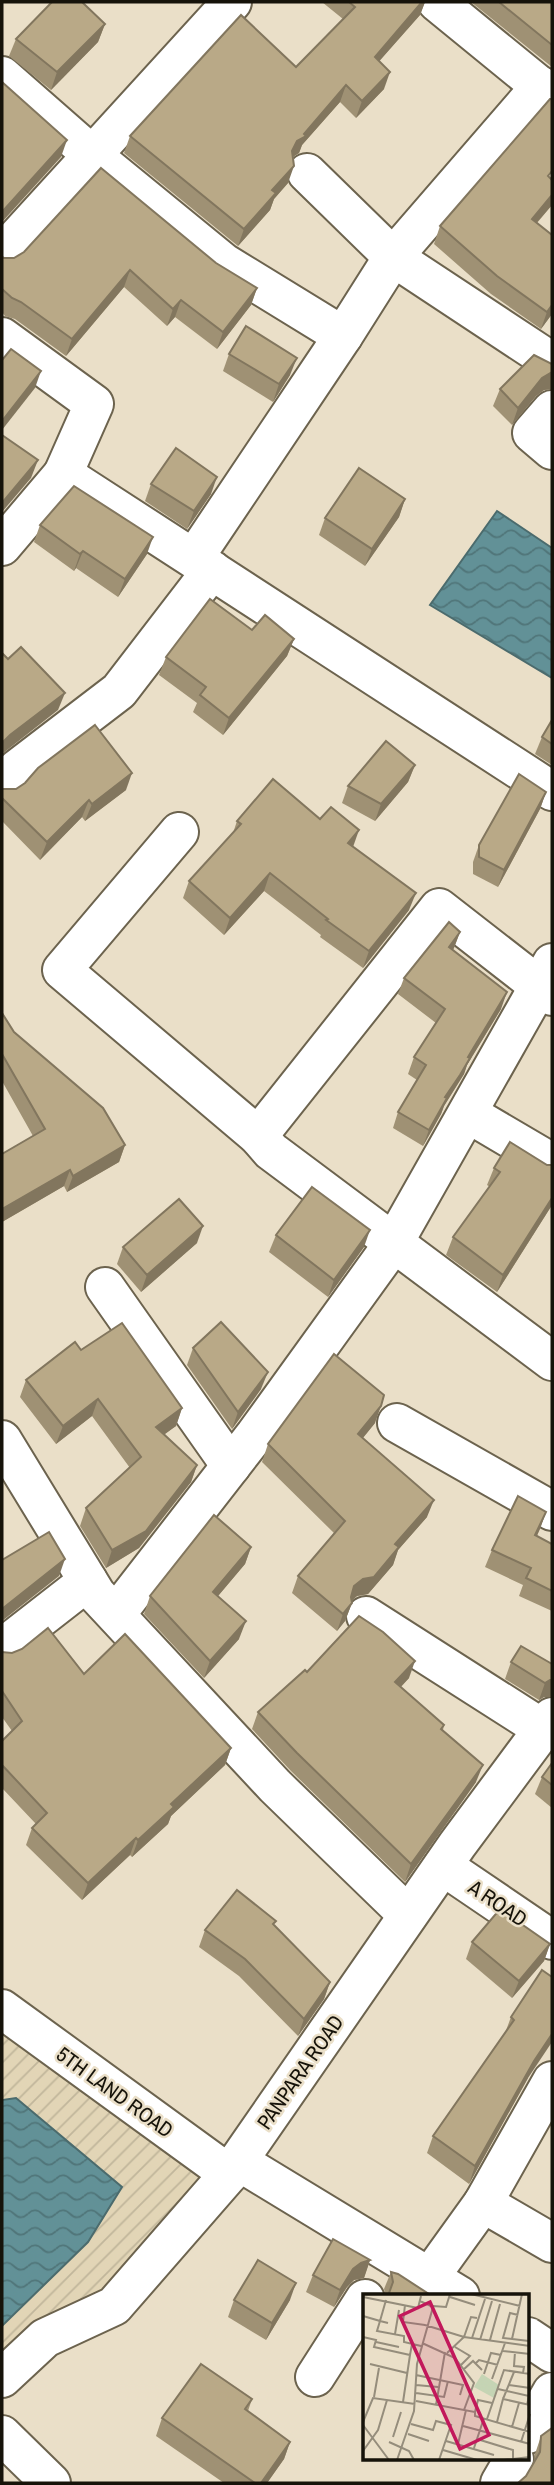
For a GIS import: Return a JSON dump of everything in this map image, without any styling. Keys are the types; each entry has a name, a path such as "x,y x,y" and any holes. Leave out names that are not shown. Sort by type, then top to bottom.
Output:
{"street":[{"path":"2,786 17,769 119,691 203,564 393,257 547,91 436,2"},
{"path":"2,254 92,155 212,9"},
{"path":"2,76 92,155 224,263 343,335"},
{"path":"307,173 393,257 552,362"},
{"path":"2,337 94,404 64,474 2,545"},
{"path":"64,474 552,791"},
{"path":"179,832 62,970 258,1136 271,1151 552,1361"},
{"path":"116,1615 231,1466 393,1244 547,982 439,908 258,1136"},
{"path":"469,1114 552,1163"},
{"path":"105,1287 231,1466"},
{"path":"397,1423 552,1511"},
{"path":"2,1440 96,1594 275,1786 408,1915"},
{"path":"2,1648 88,1581"},
{"path":"366,1616 548,1723"},
{"name":"PANPARA ROAD","path":"2,2378 45,2337 114,2306 233,2168 408,1915 548,1723"},
{"name":"A ROAD","path":"443,1866 552,1940"},
{"name":"5TH LAND ROAD","path":"2,2008 233,2168 445,2287"},
{"path":"445,2287 482,2203 552,2081"},
{"path":"482,2203 552,2243"},
{"path":"368,2294 393,2256"},
{"path":"315,2377 363,2302"},
{"path":"530,2338 552,2353"},
{"path":"530,2430 552,2392"},
{"path":"2,2435 51,2483"},
{"path":"500,2483 513,2460"}],"shaded area":[{"path":"2,2022 206,2174 107,2297 2,2358"}],"water":[{"path":"497,511 552,548 552,678 430,605"},
{"path":"16,2098 122,2187 88,2242 2,2326 2,2100"}],"building":[{"path":"52,2 82,2 105,24 57,72 16,39"},
{"path":"349,2 422,2 375,57 390,72 362,101 346,85 304,134 306,136 297,141 292,151 294,166 272,190 276,193 244,229 130,136 241,15 296,67 355,7"},
{"path":"499,2 552,2 552,45"},
{"path":"2,82 67,140 2,212"},
{"path":"550,99 552,171 548,176 552,180 552,195 532,219 552,235 552,305 547,312 497,276 440,226"},
{"path":"101,168 216,263 257,288 223,332 181,300 173,309 130,270 72,339 2,289 2,257 14,258 24,252"},
{"path":"246,326 297,358 279,384 229,354"},
{"path":"11,349 41,371 2,421 2,360"},
{"path":"534,355 552,364 552,372 542,378 518,408 500,389"},
{"path":"2,435 38,460 2,503"},
{"path":"176,448 217,477 194,511 151,484"},
{"path":"359,468 405,499 372,549 325,518"},
{"path":"74,486 153,537 125,579 83,551 80,554 40,525"},
{"path":"210,599 252,630 265,615 294,639 229,718 200,695 206,687 166,657"},
{"path":"21,647 65,693 2,743 2,653 8,659"},
{"path":"552,720 552,744 542,737"},
{"path":"95,725 132,773 92,804 89,800 47,842 2,798 2,789 16,789 25,783 38,768"},
{"path":"386,741 415,765 381,804 348,786"},
{"path":"519,774 546,792 504,870 479,857 479,845"},
{"path":"273,779 320,819 331,807 359,830 348,843 416,893 369,951 326,920 328,919 270,873 230,918 189,881 241,824 237,821"},
{"path":"449,922 460,932 449,947 507,992 445,1097 447,1098 429,1130 398,1112 426,1065 414,1057 445,1009 404,978"},
{"path":"2,1013 14,1032 103,1108 125,1145 73,1176 70,1170 2,1209 2,1154 45,1129 2,1054"},
{"path":"510,1142 547,1165 552,1165 552,1198 503,1275 453,1237 500,1172 494,1168"},
{"path":"312,1187 370,1230 334,1280 276,1235"},
{"path":"179,1199 203,1226 147,1275 123,1247"},
{"path":"221,1322 268,1372 238,1412 193,1348"},
{"path":"122,1323 182,1408 156,1427 197,1465 146,1531 112,1550 86,1508 141,1457 98,1399 63,1426 26,1380 75,1342 81,1350"},
{"path":"334,1354 384,1395 381,1406 358,1434 434,1500 395,1544 399,1547 374,1577 363,1579 354,1586 352,1603 343,1614 298,1576 345,1521 268,1444"},
{"path":"518,1496 546,1512 535,1535 552,1544 552,1591 526,1578 531,1568 492,1550"},
{"path":"214,1515 251,1547 213,1592 246,1621 210,1661 150,1596"},
{"path":"49,1532 65,1559 2,1609 2,1560"},
{"path":"359,1616 383,1632 415,1661 395,1682 444,1725 441,1729 483,1765 411,1864 258,1712 305,1670 307,1672"},
{"path":"48,1628 84,1674 125,1634 231,1748 171,1804 174,1807 88,1883 32,1828 47,1813 2,1765 2,1741 22,1721 2,1691 2,1652 12,1653 22,1649"},
{"path":"521,1646 552,1664 552,1680 545,1683 511,1662"},
{"path":"552,1763 552,1785 542,1777"},
{"path":"237,1890 276,1921 273,1924 330,1982 304,2019 245,1959 205,1930"},
{"path":"500,1909 550,1944 519,1981 472,1942"},
{"path":"542,1970 552,1977 552,2034 475,2166 433,2136 514,2020 511,2017"},
{"path":"333,2239 370,2260 353,2269 340,2290 313,2275"},
{"path":"258,2260 296,2283 272,2323 234,2300"},
{"path":"391,2272 429,2294 389,2294 393,2282"},
{"path":"201,2364 252,2399 245,2409 290,2442 261,2483 255,2483 162,2418"},
{"path":"552,2428 552,2483 518,2483 526,2476 540,2452 541,2436"}]}
